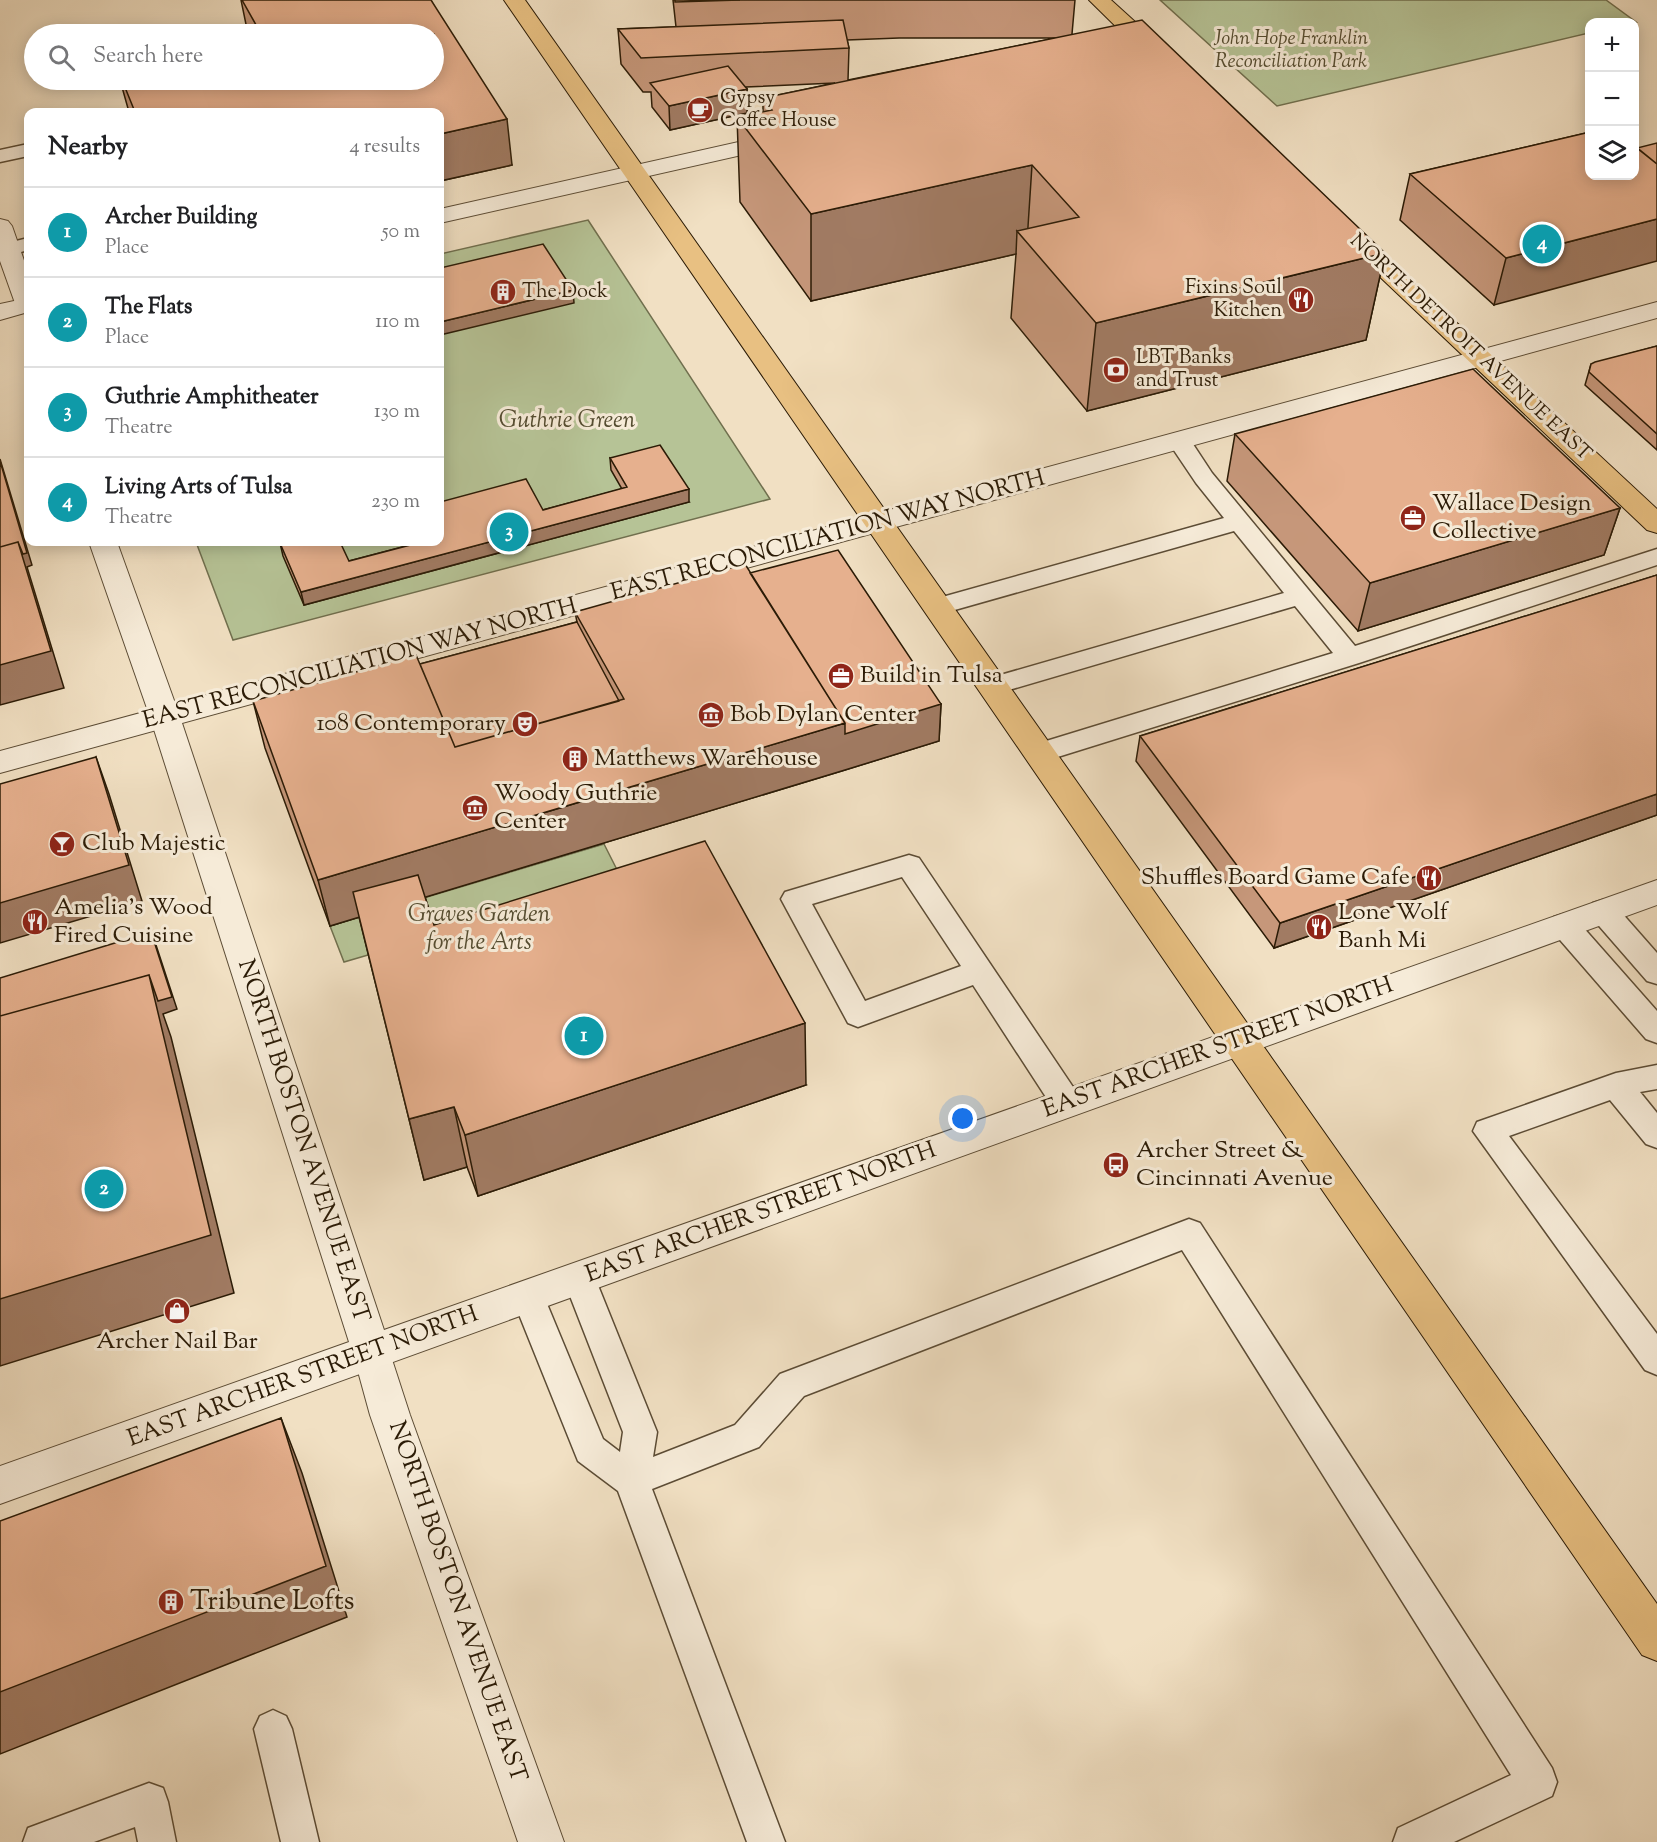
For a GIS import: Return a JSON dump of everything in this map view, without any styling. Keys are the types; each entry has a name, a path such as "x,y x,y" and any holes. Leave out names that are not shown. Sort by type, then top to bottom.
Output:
{"main road":[{"path":"514,0 1657,1640"},
{"path":"1099,0 1156,61"},
{"name":"NORTH DETROIT AVENUE EAST","path":"1332,219 1657,524"}],"street":[{"path":"444,215 804,135"},
{"path":"0,226 18,247 24,283"},
{"path":"0,312 24,308"},
{"name":"EAST RECONCILIATION WAY NORTH","path":"0,762 1657,310"},
{"name":"NORTH BOSTON AVENUE EAST","path":"105,546 165,717 405,1455 541,1842"},
{"name":"EAST ARCHER STREET NORTH","path":"0,1485 1657,892"}],"lane":[{"path":"0,156 24,151"},
{"path":"1179,440 1204,478 1350,657"},
{"path":"937,608 1240,521"},
{"path":"1039,753 1350,657 1657,557"},
{"path":"992,686 1301,596"},
{"path":"980,971 858,1015 795,899 909,865 980,971 1066,1102"},
{"path":"1603,911 1657,973"},
{"path":"1564,925 1657,1030"},
{"path":"1657,1077 1616,1085 1488,1131 1657,1360"},
{"path":"1616,1085 1657,1135"},
{"path":"632,1481 747,1436 792,1385 1189,1233 1538,1782 1412,1842"},
{"path":"579,1278 640,1432 632,1481 766,1842"},
{"path":"528,1297 590,1450 632,1481"},
{"path":"273,1729 300,1842"},
{"path":"42,1842 149,1802 157,1842"}],"green space":[{"name":"John Hope Franklin Reconciliation Park","path":"1160,0 1606,0 1631,18 1585,18 1585,34 1277,106"},
{"name":"Guthrie Green","path":"588,220 770,499 233,640 198,546 444,546 444,253"},
{"name":"Graves Garden for the Arts","path":"604,844 645,925 368,955 344,962 330,926"}],"building":[{"path":"242,0 431,0 507,119 444,133 444,108 133,108 126,90 444,90 444,24 256,24"},
{"path":"675,0 740,0 675,2"},
{"path":"843,20 849,48 641,58 618,29"},
{"path":"1142,20 1385,253 1096,323 1017,231 1079,217 1032,165 811,214 737,117 772,110 763,98"},
{"path":"728,66 747,89 669,106 650,83"},
{"path":"1585,133 1585,180 1639,180 1639,149 1657,164 1657,219 1506,258 1410,174"},
{"path":"1657,143 1657,164 1639,150 1639,148"},
{"name":"The Dock","path":"543,244 573,290 444,321 444,267"},
{"path":"1657,346 1657,434 1589,372 1591,364 1595,362"},
{"name":"Wallace Design Collective","path":"1473,369 1620,508 1370,583 1235,434"},
{"path":"660,445 689,489 301,592 281,546 342,546 349,561 407,546 444,546 444,501 526,479 543,510 627,487 610,458"},
{"path":"0,461 27,553 23,554 18,542 0,547"},
{"path":"18,542 51,651 0,665 0,547"},
{"path":"838,550 941,704 845,734 845,723 750,573"},
{"path":"745,564 845,723 318,880 253,701 416,655 455,747 624,699 575,612"},
{"path":"1657,575 1657,794 1280,923 1140,736"},
{"path":"577,622 619,701 455,747 420,664"},
{"name":"Club Majestic","path":"96,757 129,865 0,903 0,784"},
{"path":"705,841 805,1023 465,1135 454,1107 409,1119 353,892 418,875 434,925"},
{"path":"151,932 172,997 158,1001 149,975 0,1016 0,978"},
{"path":"149,975 211,1235 0,1299 0,1016"},
{"name":"Tribune Lofts","path":"281,1418 326,1566 0,1692 0,1521"}],"place":[{"name":"Gypsy Coffee House","path":"700,110"},
{"name":"Living Arts of Tulsa","path":"1542,244"},
{"name":"The Dock","path":"503,292"},
{"name":"Fixins Soul Kitchen","path":"1301,300"},
{"name":"LBT Banks and Trust","path":"1116,370"},
{"name":"Wallace Design Collective","path":"1413,518"},
{"name":"Guthrie Amphitheater","path":"509,532"},
{"name":"Build in Tulsa","path":"841,676"},
{"name":"Bob Dylan Center","path":"711,715"},
{"name":"108 Contemporary","path":"525,724"},
{"name":"Matthews Warehouse","path":"575,759"},
{"name":"Woody Guthrie Center","path":"475,808"},
{"name":"Club Majestic","path":"62,844"},
{"name":"Shuffles Board Game Cafe","path":"1429,878"},
{"name":"Amelia's Wood Fired Cuisine","path":"35,922"},
{"name":"Lone Wolf Banh Mi","path":"1319,927"},
{"name":"Archer Building","path":"584,1036"},
{"name":"Archer Street & Cincinnati Avenue","path":"1116,1165"},
{"name":"The Flats","path":"104,1189"},
{"name":"Archer Nail Bar","path":"177,1311"},
{"name":"Tribune Lofts","path":"171,1602"}]}
